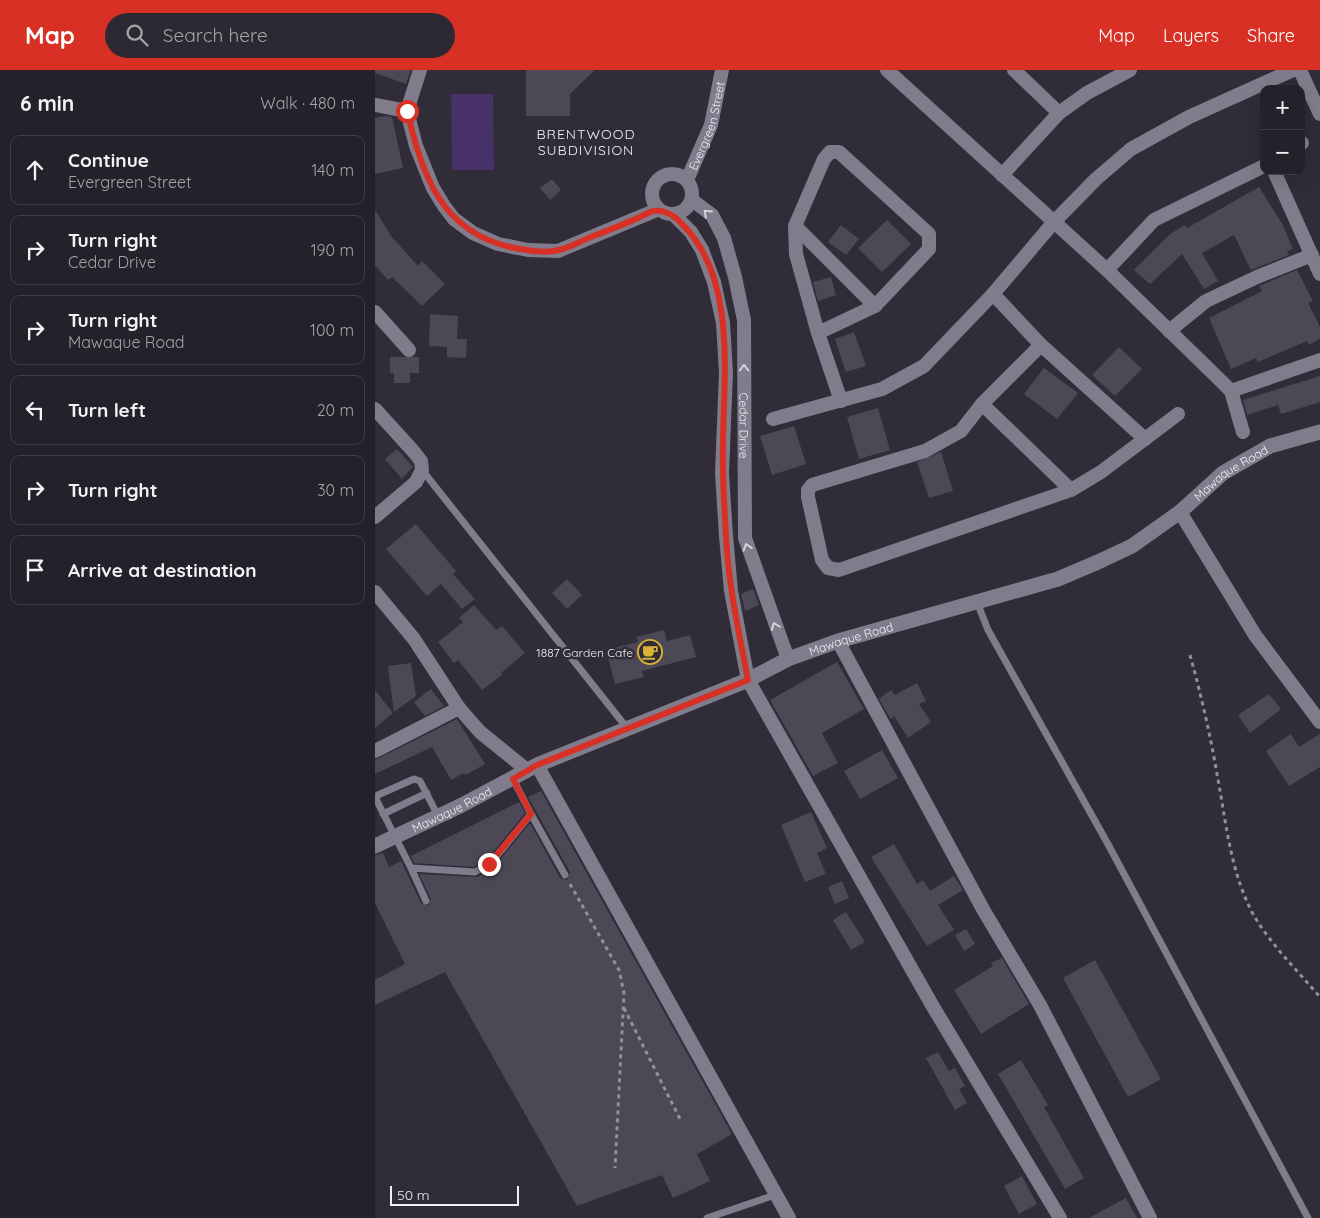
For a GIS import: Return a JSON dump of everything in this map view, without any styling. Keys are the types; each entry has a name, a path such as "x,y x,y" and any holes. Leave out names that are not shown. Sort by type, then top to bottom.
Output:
{"main road":[{"name":"Mawaque Road","path":"375,846 438,817 532,768 748,680 788,659 837,641 1058,579 1098,562 1132,546 1180,512 1223,473 1271,446 1320,432"}],"street":[{"path":"420,70 407,111 416,146 433,188 444,206 454,219 473,233 498,244 527,250 558,251 654,210 673,214 685,210 692,200 692,189 687,180 675,174 669,174 658,180 652,192 655,204 654,210"},
{"name":"Evergreen Street","path":"687,180 711,125 722,70"},
{"path":"1014,70 1059,113"},
{"path":"773,419 882,389 924,366 993,294 1053,223 1096,179 1131,149 1189,117 1293,70"},
{"path":"1301,70 1320,114"},
{"path":"1002,175 1059,113 1087,92 1126,71"},
{"path":"896,73 1053,223 1107,270 1231,391 1243,432"},
{"path":"375,105 407,111"},
{"path":"818,333 875,306 929,249 929,234 839,152 830,152 823,159 795,226 796,254 818,333 841,401"},
{"path":"1107,270 1154,220 1260,168"},
{"path":"1277,175 1320,274"},
{"name":"Cedar Drive","path":"692,200 712,215 724,238 744,320 745,538 788,659"},
{"name":"Cedar Drive","path":"673,214 691,232 702,250 714,282 723,323 726,374 722,473 726,536 732,596 748,680 932,1005 1060,1218"},
{"path":"795,226 875,306"},
{"path":"1169,331 1206,301 1257,277 1312,256"},
{"path":"993,294 1041,344 1145,439"},
{"path":"375,312 409,350"},
{"path":"1041,344 982,404 961,431 943,443 925,451 812,485 807,490 822,560 829,568 839,570 1071,490 1101,472 1178,414"},
{"path":"1231,391 1320,360"},
{"path":"982,404 1071,490"},
{"path":"375,409 414,452 421,462 422,470 416,482 375,517"},
{"path":"1180,512 1255,635 1320,722"},
{"path":"375,592 414,639 459,708 480,732 532,768 789,1218"},
{"path":"837,641 984,911 1039,1005 1150,1218"},
{"path":"375,751 459,708"}],"lane":[{"path":"422,470 628,728"},
{"path":"977,602 988,630 1109,846 1308,1218"},
{"path":"426,901 376,799 378,795 414,779 420,781 438,817"},
{"path":"513,779 565,875"},
{"path":"383,814 427,793"},
{"path":"411,868 475,872 483,869 531,814"},
{"path":"707,1218 775,1195"}],"path":[{"path":"1190,655 1217,774 1225,828 1243,888 1253,913 1268,936 1320,997"},
{"path":"565,875 619,970 624,993 615,1168"},
{"path":"623,1008 681,1119"}],"shaded area":[{"path":"451,94 493,94 494,170 452,170"}],"building":[{"path":"375,70 411,70 406,84 375,73"},
{"path":"526,70 595,70 570,94 570,116 526,116"},
{"path":"392,117 403,168 375,174 375,118"},
{"path":"552,179 561,190 550,200 540,188"},
{"path":"1259,187 1283,225 1293,249 1287,251 1289,255 1251,270 1234,235 1202,253 1218,281 1204,289 1182,254 1150,284 1134,270 1170,234 1185,225 1187,228"},
{"path":"375,210 391,236 418,266 422,261 445,284 422,306 392,277 388,280 375,265"},
{"path":"887,220 911,244 882,272 858,248"},
{"path":"841,225 859,239 846,255 828,242"},
{"path":"1297,270 1313,301 1308,303 1320,327 1320,339 1309,345 1307,341 1258,362 1256,358 1231,369 1209,318 1262,291 1259,286"},
{"path":"831,277 836,295 818,301 813,282"},
{"path":"430,314 458,316 457,339 467,339 466,358 447,357 447,347 429,346"},
{"path":"854,332 866,366 846,372 835,339"},
{"path":"1119,347 1142,369 1115,396 1092,375"},
{"path":"390,357 419,357 419,373 410,373 410,383 394,383 394,373 390,373"},
{"path":"1044,368 1078,393 1057,419 1024,394"},
{"path":"1320,376 1320,402 1281,414 1278,405 1247,415 1243,400"},
{"path":"878,408 890,450 859,459 847,417"},
{"path":"794,426 806,464 772,475 760,436"},
{"path":"397,449 413,467 402,479 385,459"},
{"path":"941,452 953,491 929,498 917,462"},
{"path":"416,524 456,571 453,574 475,599 462,609 441,584 427,596 386,549"},
{"path":"567,579 582,595 567,609 552,593"},
{"path":"753,589 759,605 745,611 741,594"},
{"path":"474,605 496,630 502,626 525,653 501,673 502,675 482,690 458,660 454,663 438,642 463,622 459,618"},
{"path":"664,630 667,641 690,635 696,657 642,671 644,677 615,684 606,650 638,642 636,637"},
{"path":"837,662 864,709 822,733 838,763 813,776 770,700"},
{"path":"411,663 416,696 394,712 388,666"},
{"path":"917,683 926,701 919,704 931,722 908,738 894,716 891,719 888,715 879,699 891,690 895,695"},
{"path":"431,689 444,706 425,716 414,702"},
{"path":"375,690 393,713 375,728"},
{"path":"1269,694 1281,709 1250,733 1238,715"},
{"path":"457,719 485,764 466,775 464,773 451,780 432,747 375,774 375,760"},
{"path":"1291,734 1299,747 1320,734 1320,767 1289,786 1266,751"},
{"path":"882,750 898,778 860,799 844,771"},
{"path":"541,791 732,1134 697,1154 710,1181 673,1198 662,1175 577,1206 445,972 375,1005 375,980 405,964 375,903 375,855 383,853 389,867 401,861 421,903 428,906 431,899 419,874 477,877 494,867 530,823 560,878 567,880 570,872 528,797"},
{"path":"519,802 525,813 487,860 474,867 414,863 411,856"},
{"path":"811,812 827,848 817,853 826,874 805,882 781,825"},
{"path":"894,844 917,884 923,880 930,891 954,876 963,890 938,905 954,930 927,946 871,857"},
{"path":"842,881 849,898 835,904 828,887"},
{"path":"846,912 865,942 851,950 833,920"},
{"path":"966,929 975,944 964,951 955,935"},
{"path":"1002,958 1029,1004 981,1034 954,990 993,966 991,963"},
{"path":"1095,960 1161,1079 1128,1097 1063,978"},
{"path":"938,1052 949,1071 955,1068 965,1086 959,1089 967,1103 955,1110 926,1058"},
{"path":"1021,1060 1048,1105 1044,1107 1084,1178 1065,1189 998,1074"},
{"path":"1022,1176 1037,1204 1019,1214 1004,1186"},
{"path":"1126,1198 1137,1218 1089,1218"}],"place":[{"name":"1887 Garden Cafe","path":"650,652"}],"district":[{"name":"BRENTWOOD SUBDIVISION","path":"586,142"}],"route":[{"path":"407,111 416,146 433,188 454,219 473,233 498,244 527,250 558,251 659,209 668,214 673,214 691,232 702,250 714,282 723,323 726,374 722,473 728,568 748,680 537,765 513,779 531,814 489,864"}]}
